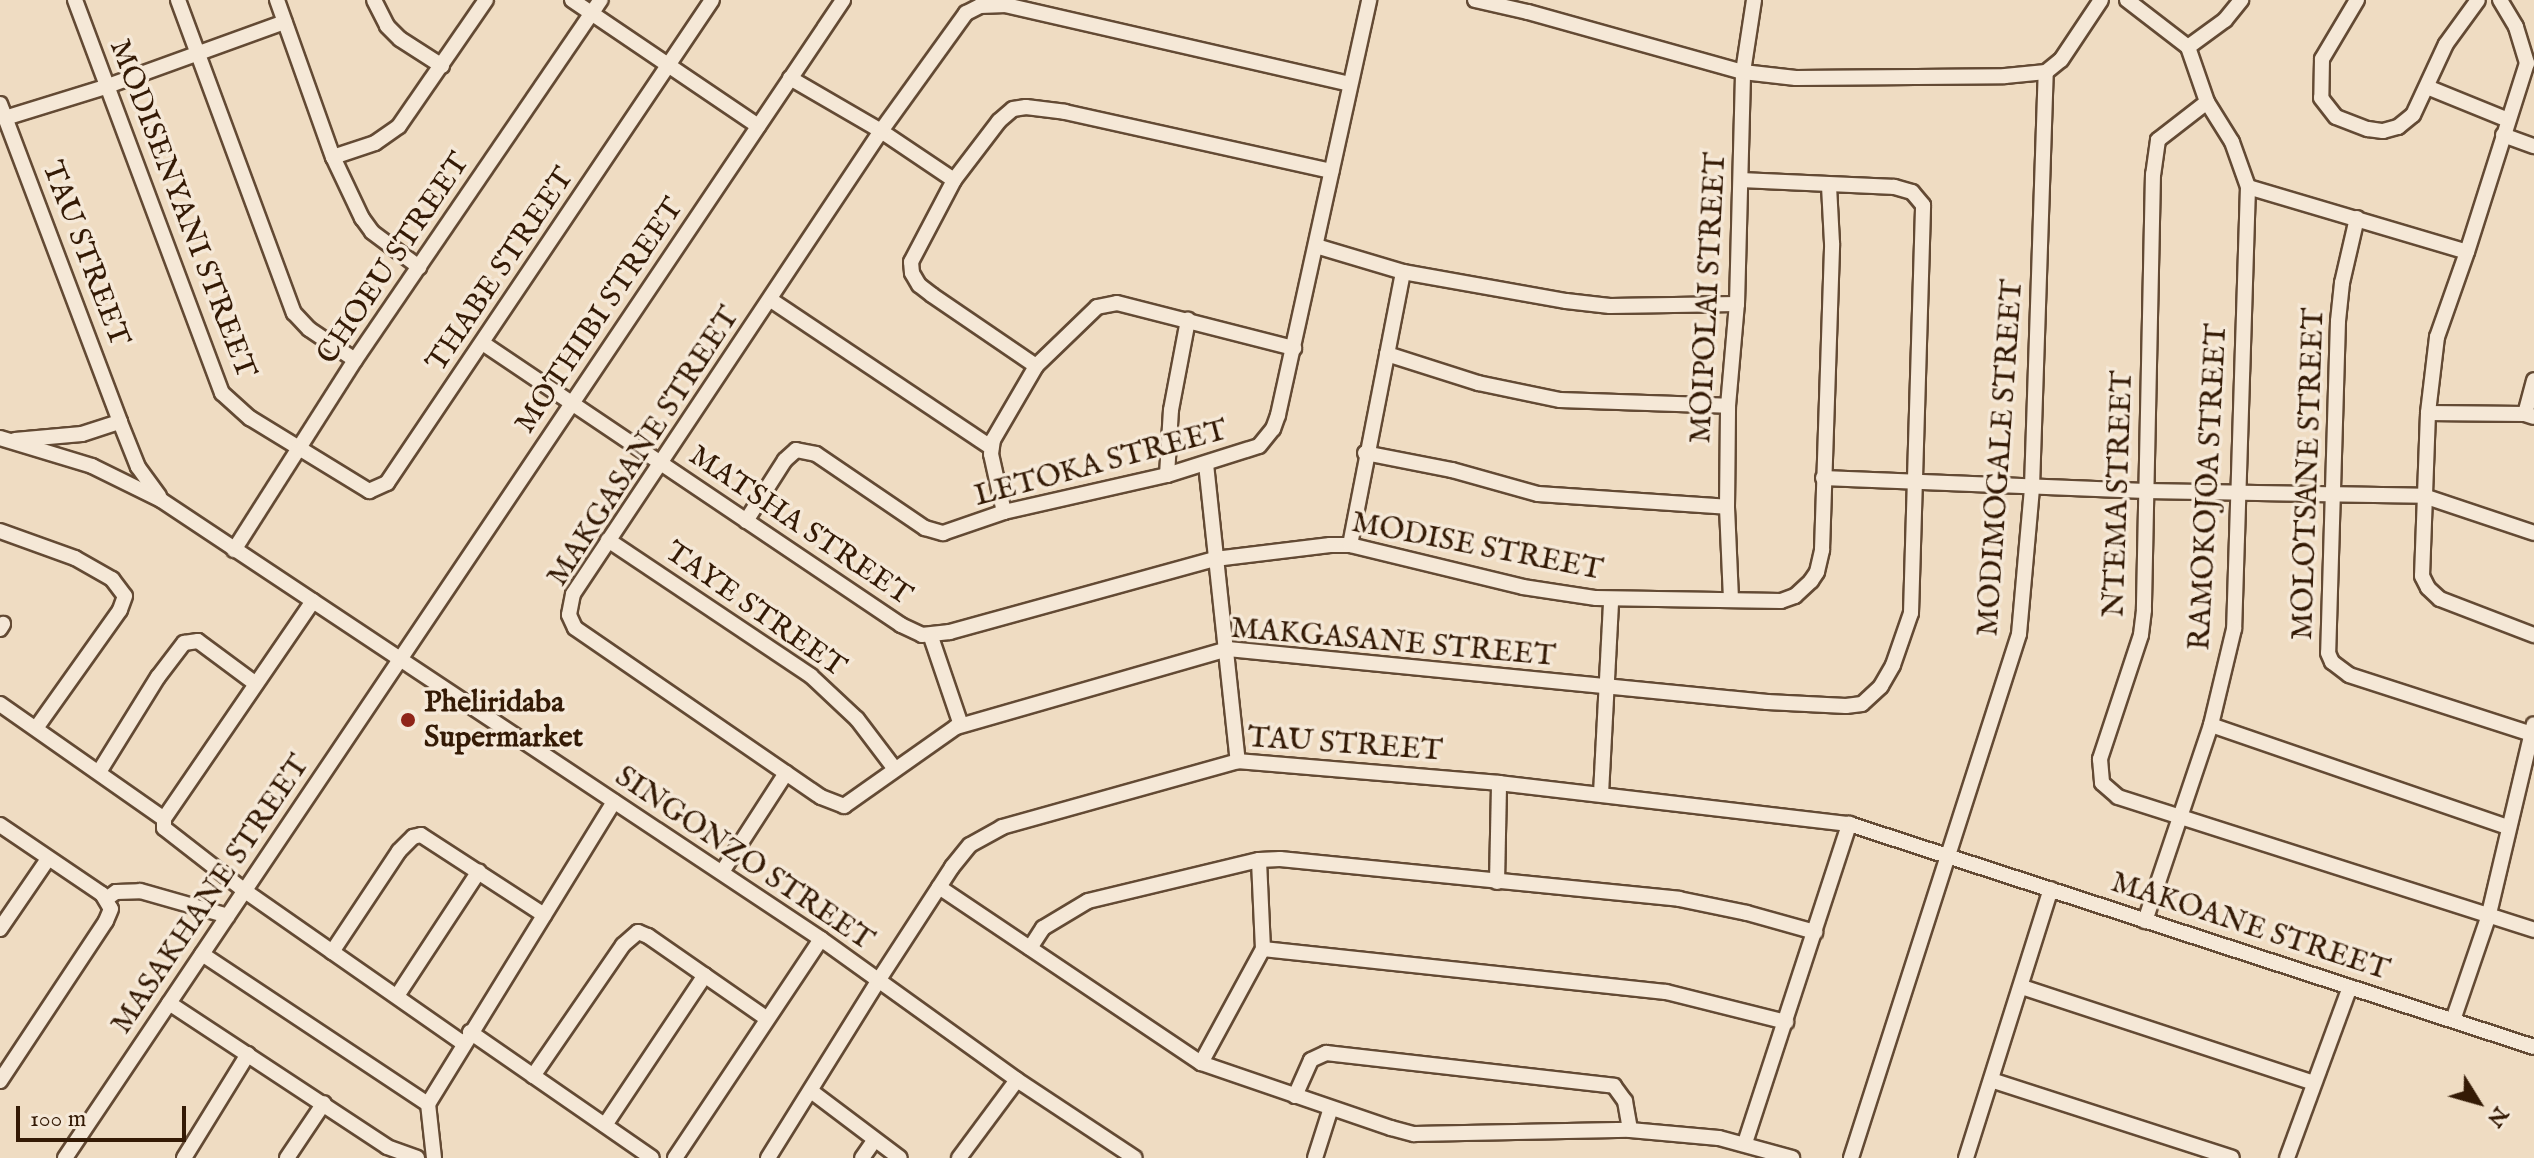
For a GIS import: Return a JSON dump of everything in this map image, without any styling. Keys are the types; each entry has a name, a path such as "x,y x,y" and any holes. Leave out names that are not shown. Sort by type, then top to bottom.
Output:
{"street":[{"name":"MODISENYANI STREET","path":"75,0 222,393 250,418 301,447"},
{"path":"178,0 294,313 309,329 355,360"},
{"path":"277,0 333,157 368,226 419,267"},
{"path":"374,0 387,26 400,39 442,66"},
{"path":"333,157 389,136 442,66 486,0"},
{"path":"572,0 758,126"},
{"name":"CHOEU STREET","path":"234,550 355,360 601,0"},
{"name":"THABE STREET","path":"301,447 362,487 376,490 387,483 484,344 712,0"},
{"name":"MOTHIBI STREET","path":"400,662 843,0"},
{"name":"LETOKA STREET","path":"746,521 785,460 803,449 933,532 948,532 1004,512 1167,475 1249,452 1268,438 1278,415 1294,348 1369,0"},
{"path":"1475,0 1743,72 1796,78 2005,76 2046,72 2061,60 2101,0"},
{"name":"MOIPOLAI STREET","path":"1731,599 1727,507 1728,406 1737,304 1743,72 1754,0"},
{"path":"2127,0 2188,47 2225,20 2241,0"},
{"path":"2357,0 2322,59 2321,98 2327,110 2353,124 2383,131 2407,121 2427,87 2446,44 2478,0"},
{"path":"2500,0 2516,27 2530,62 2506,119 2467,252 2437,337 2428,413 2422,576 2428,588 2454,605 2534,635"},
{"name":"MAKGASANE STREET","path":"1350,84 992,4 971,10 957,22 881,131 573,594 569,615 575,628 786,773 829,801 844,806 944,733 961,725 1228,649 1767,702 1862,704 1881,686 1893,665 1911,613 1918,484 1923,205 1903,188 1742,180"},
{"path":"3,111 105,87 285,22"},
{"name":"RAMOKOJOA STREET","path":"2145,921 2211,725 2234,629 2248,187 2232,142 2207,102 2188,47"},
{"name":"MODIMOGALE STREET","path":"1851,1158 2019,634 2032,487 2046,72"},
{"path":"790,78 881,131 954,180"},
{"path":"2427,87 2506,119"},
{"name":"NTEMA STREET","path":"2207,102 2162,133 2158,140 2153,174 2141,635 2100,771 2107,791 2488,918 2534,930"},
{"path":"1036,366 1000,344 914,278 911,262 954,180 999,121 1013,109 1026,107 1065,112 1332,171"},
{"name":"TAU STREET","path":"3,111 120,422"},
{"path":"2503,135 2534,146"},
{"name":"MODISE STREET","path":"931,637 1215,559 1350,545 1523,587 1611,600 1781,601 1795,596 1817,572 1822,550 1832,243 1829,185"},
{"path":"2248,187 2467,252"},
{"name":"MOLOTSANE STREET","path":"2357,218 2342,283 2338,321 2330,494 2328,653 2332,662 2349,675 2533,729"},
{"path":"1316,246 1403,272 1517,294 1610,306 1737,304"},
{"path":"1350,545 1365,453 1403,272"},
{"path":"771,300 991,447"},
{"path":"1004,512 991,447 1008,410 1036,366 1097,307 1108,303 1294,348"},
{"path":"1167,475 1171,410 1188,320"},
{"name":"MATSHA STREET","path":"484,344 901,625 931,637"},
{"path":"1387,354 1478,383 1560,400 1728,406"},
{"path":"2428,413 2530,415 2534,380"},
{"name":"SINGONZO STREET","path":"3,440 82,434 120,422 138,467 161,500"},
{"name":"SINGONZO STREET","path":"3,440 92,466 161,500 400,662 722,872 1017,1080 1135,1158"},
{"path":"1365,453 1452,470 1538,494 1727,507"},
{"path":"1206,464 1238,761"},
{"path":"1823,478 2146,491 2424,496 2534,533"},
{"path":"0,531 75,558 112,579 125,596 120,610 36,728"},
{"name":"TAYE STREET","path":"608,540 811,676 857,719 895,769"},
{"path":"1601,794 1611,600"},
{"path":"313,601 164,819 164,828 245,891 397,996 533,1076 652,1158"},
{"path":"931,637 961,725"},
{"path":"99,772 158,677 184,643 198,641 256,684"},
{"name":"MASAKHANE STREET","path":"65,1158 400,662"},
{"path":"0,704 164,819"},
{"path":"2211,725 2508,827"},
{"path":"2453,1020 2488,918 2533,729"},
{"name":"TAU STREET","path":"768,1158 961,854 1002,827 1238,761 1499,783 1849,824 1950,856"},
{"path":"722,872 786,773"},
{"path":"1497,882 1499,783"},
{"path":"434,1158 428,1104 614,802"},
{"path":"1745,1143 1849,824"},
{"path":"0,825 106,899 111,909 0,1081"},
{"path":"332,952 399,851 413,837 421,835 544,915"},
{"name":"MAKOANE STREET","path":"1950,856 2534,1047"},
{"path":"0,929 48,859"},
{"path":"1030,948 1043,928 1088,901 1259,860 1679,899 1815,932"},
{"path":"1201,1063 1263,949 1259,860"},
{"path":"397,996 479,871"},
{"path":"939,887 1201,1063 1331,1108 1414,1134 1630,1130 1745,1143 1792,1158"},
{"path":"1966,1158 2051,889"},
{"path":"106,899 116,892 140,891 228,916"},
{"path":"533,1076 632,936 642,933 766,1018"},
{"path":"675,1158 821,939"},
{"path":"1263,949 1666,992 1786,1022"},
{"path":"202,954 428,1104"},
{"path":"605,1125 705,975"},
{"path":"2022,987 2314,1083"},
{"path":"2287,1158 2350,987"},
{"path":"169,1003 324,1103 386,1152 417,1158"},
{"path":"1295,1096 1311,1060 1326,1053 1614,1086 1625,1101 1630,1130"},
{"path":"184,1158 248,1054"},
{"path":"978,1158 962,1154 1017,1080"},
{"path":"1991,1080 2232,1158"},
{"path":"811,1091 900,1158"},
{"path":"287,1158 324,1103"},
{"path":"1315,1158 1331,1108"},
{"path":"862,1158 874,1141"}],"place":[{"name":"Pheliridaba Supermarket","path":"408,720"}]}
